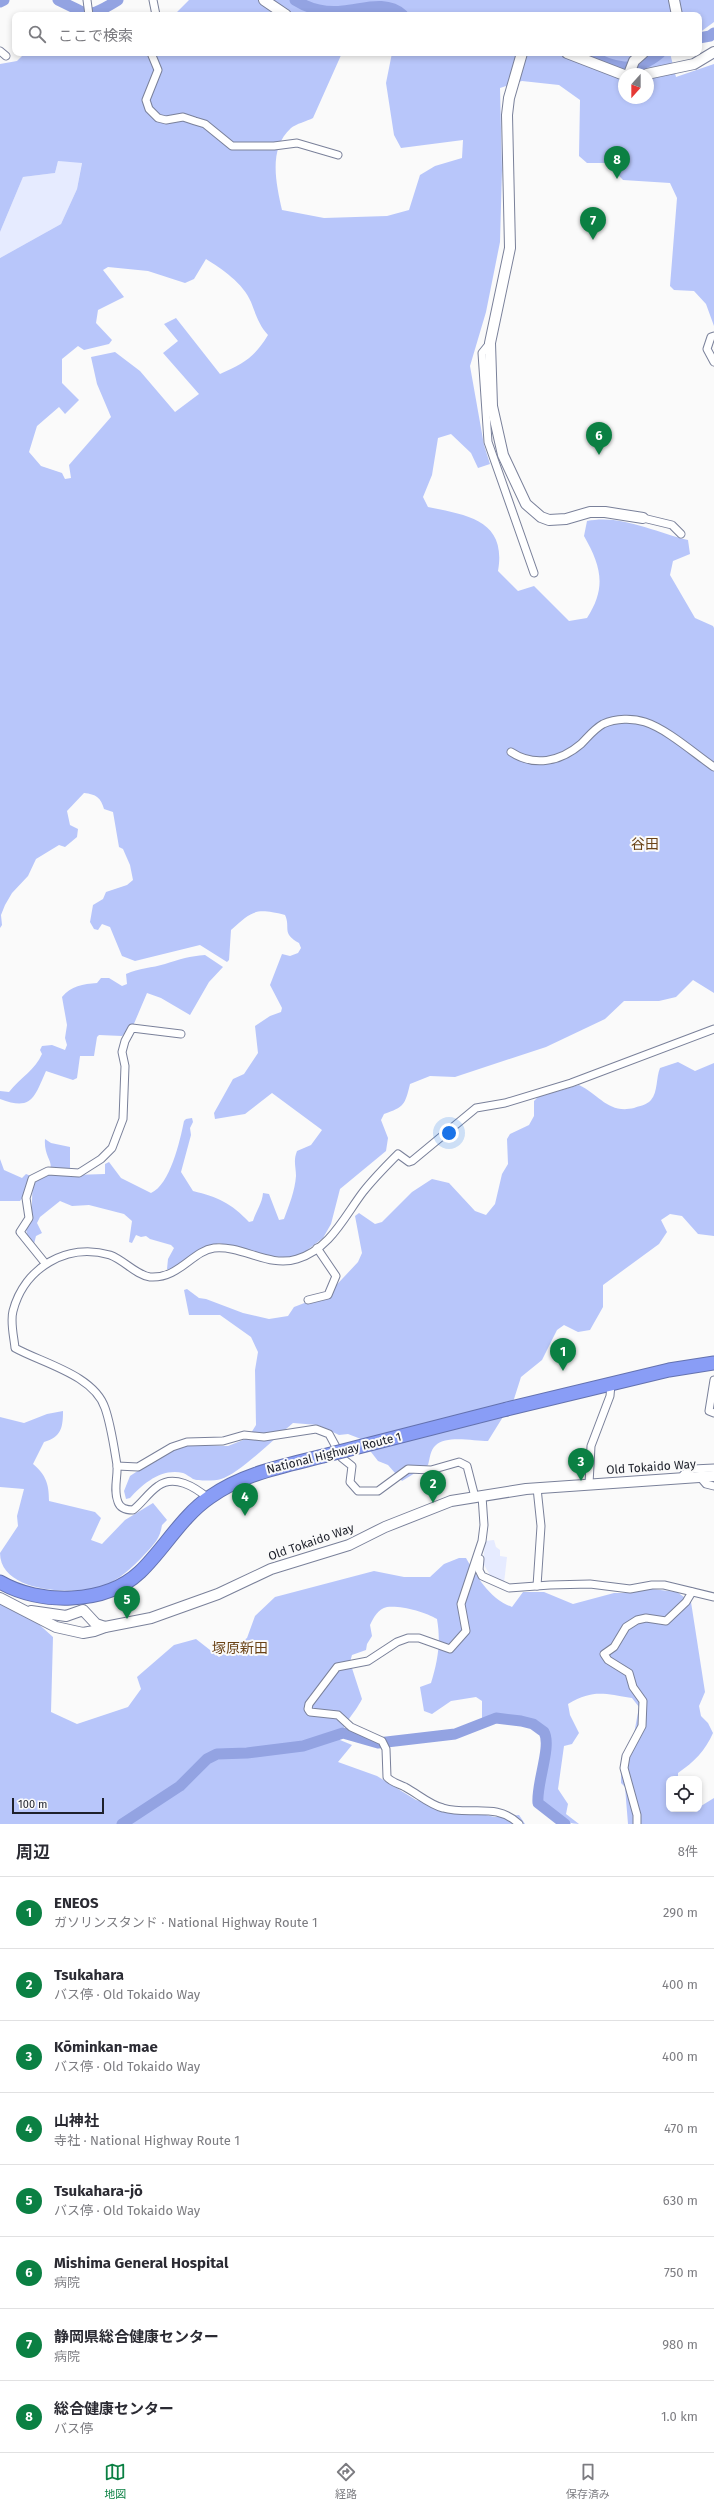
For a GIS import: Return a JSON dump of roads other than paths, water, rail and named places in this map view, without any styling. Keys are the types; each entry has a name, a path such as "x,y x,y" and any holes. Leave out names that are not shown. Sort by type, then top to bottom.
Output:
{"highway":[{"name":"National Highway Route 1","path":"544,1399 562,1392 650,1367 714,1356"},
{"name":"National Highway Route 1","path":"0,1582 23,1592 45,1597 66,1599 84,1606 106,1591 138,1574 208,1498 243,1478 544,1399 669,1370 714,1363"}],"street":[{"path":"88,0 89,12"},
{"path":"153,0 155,12"},
{"path":"264,0 282,12"},
{"path":"674,0 676,12"},
{"path":"0,51 6,56"},
{"path":"654,73 694,64 714,52"},
{"path":"152,56 158,70 146,101 148,109 158,118 166,120 183,117 195,120 205,124 232,146 274,146 297,143 338,155"},
{"path":"521,56 509,98 507,116 510,248 490,343 490,380 496,429 503,455 530,510 549,520 566,518 590,512 643,518 672,525 681,534"},
{"path":"576,56 618,71"},
{"path":"630,68 634,61 640,56"},
{"path":"714,336 711,337 706,349 714,362"},
{"path":"490,343 482,353 488,442 534,573"},
{"path":"511,752 530,761 550,760 574,750 604,724 620,720 635,720 654,727 690,748 714,767"},
{"path":"45,1263 20,1232 29,1218 26,1198 32,1179 48,1171 79,1173 101,1159 112,1148 123,1119 126,1066 122,1052 125,1041 132,1028 181,1034"},
{"path":"208,1498 185,1483 164,1483 158,1486 137,1507 128,1510 122,1508 117,1499 117,1466 105,1407 99,1397 70,1373 15,1348 12,1312 28,1281 45,1263 68,1254 93,1252 120,1259 142,1274 155,1277 180,1269 206,1250 212,1248 228,1249 281,1261 298,1259 317,1248 341,1226 364,1191 398,1154 409,1162 412,1161 473,1110 505,1103 571,1083 714,1029"},
{"path":"308,1300 328,1295 336,1276 317,1248"},
{"path":"714,1380 709,1411 714,1413"},
{"path":"589,1484 591,1446 610,1396 611,1384"},
{"path":"117,1466 138,1467 172,1447 187,1442 223,1441 244,1435 264,1437 320,1429 329,1434 342,1458 352,1466 350,1482 358,1491 378,1491 408,1469 431,1470 459,1462 467,1466 478,1497 484,1531 479,1570 486,1580 509,1588 594,1585 630,1589 652,1585 714,1596"},
{"path":"682,1477 684,1474 693,1469 714,1468"},
{"name":"Old Tokaido Way","path":"0,1598 25,1609 56,1627 75,1632 94,1631 105,1627 151,1618 218,1594 271,1569 349,1545 419,1512 451,1501 537,1488 714,1476"},
{"path":"700,1477 706,1484 714,1486"},
{"path":"537,1488 541,1526 537,1586"},
{"path":"480,1553 466,1583 461,1604 466,1631 452,1648 447,1649 419,1638 408,1638 397,1642 368,1661 337,1667 309,1704 308,1709 310,1712 338,1715 351,1727 380,1738 386,1746 386,1777 434,1805 445,1809 469,1812 495,1810 510,1816 519,1824"},
{"path":"637,1824 637,1815 624,1768 626,1756 642,1726 643,1702 633,1687 629,1673 608,1660 604,1655 604,1652 614,1647 626,1627 637,1620 646,1618 666,1621 686,1602 692,1592"},
{"path":"84,1606 96,1624 105,1627"},
{"path":"25,1609 56,1615 72,1615 84,1606"},
{"path":"75,1632 83,1625 84,1606"},
{"path":"56,1615 52,1620 56,1627"}],"waterway":[{"path":"0,2 4,0"},
{"path":"58,0 83,12"},
{"path":"96,12 118,0"},
{"path":"295,0 306,6 324,11 382,7 399,12"},
{"path":"702,37 710,36 714,33"},
{"path":"593,56 606,63 624,67 642,64 656,56"},
{"path":"122,1824 180,1786 207,1759 217,1754 247,1753 303,1746 343,1733 378,1743 455,1734 496,1718 533,1724 544,1732 546,1746 539,1786 538,1803 565,1824"}],"place":[{"name":"総合健康センター","path":"617,179"},
{"name":"静岡県総合健康センター","path":"593,240"},
{"name":"Mishima General Hospital","path":"599,455"},
{"name":"ENEOS","path":"563,1371"},
{"name":"Kōminkan-mae","path":"581,1481"},
{"name":"Tsukahara","path":"433,1503"},
{"name":"山神社","path":"245,1516"},
{"name":"Tsukahara-jō","path":"127,1619"}],"district":[{"name":"谷田","path":"645,844"},
{"name":"塚原新田","path":"240,1648"}]}
